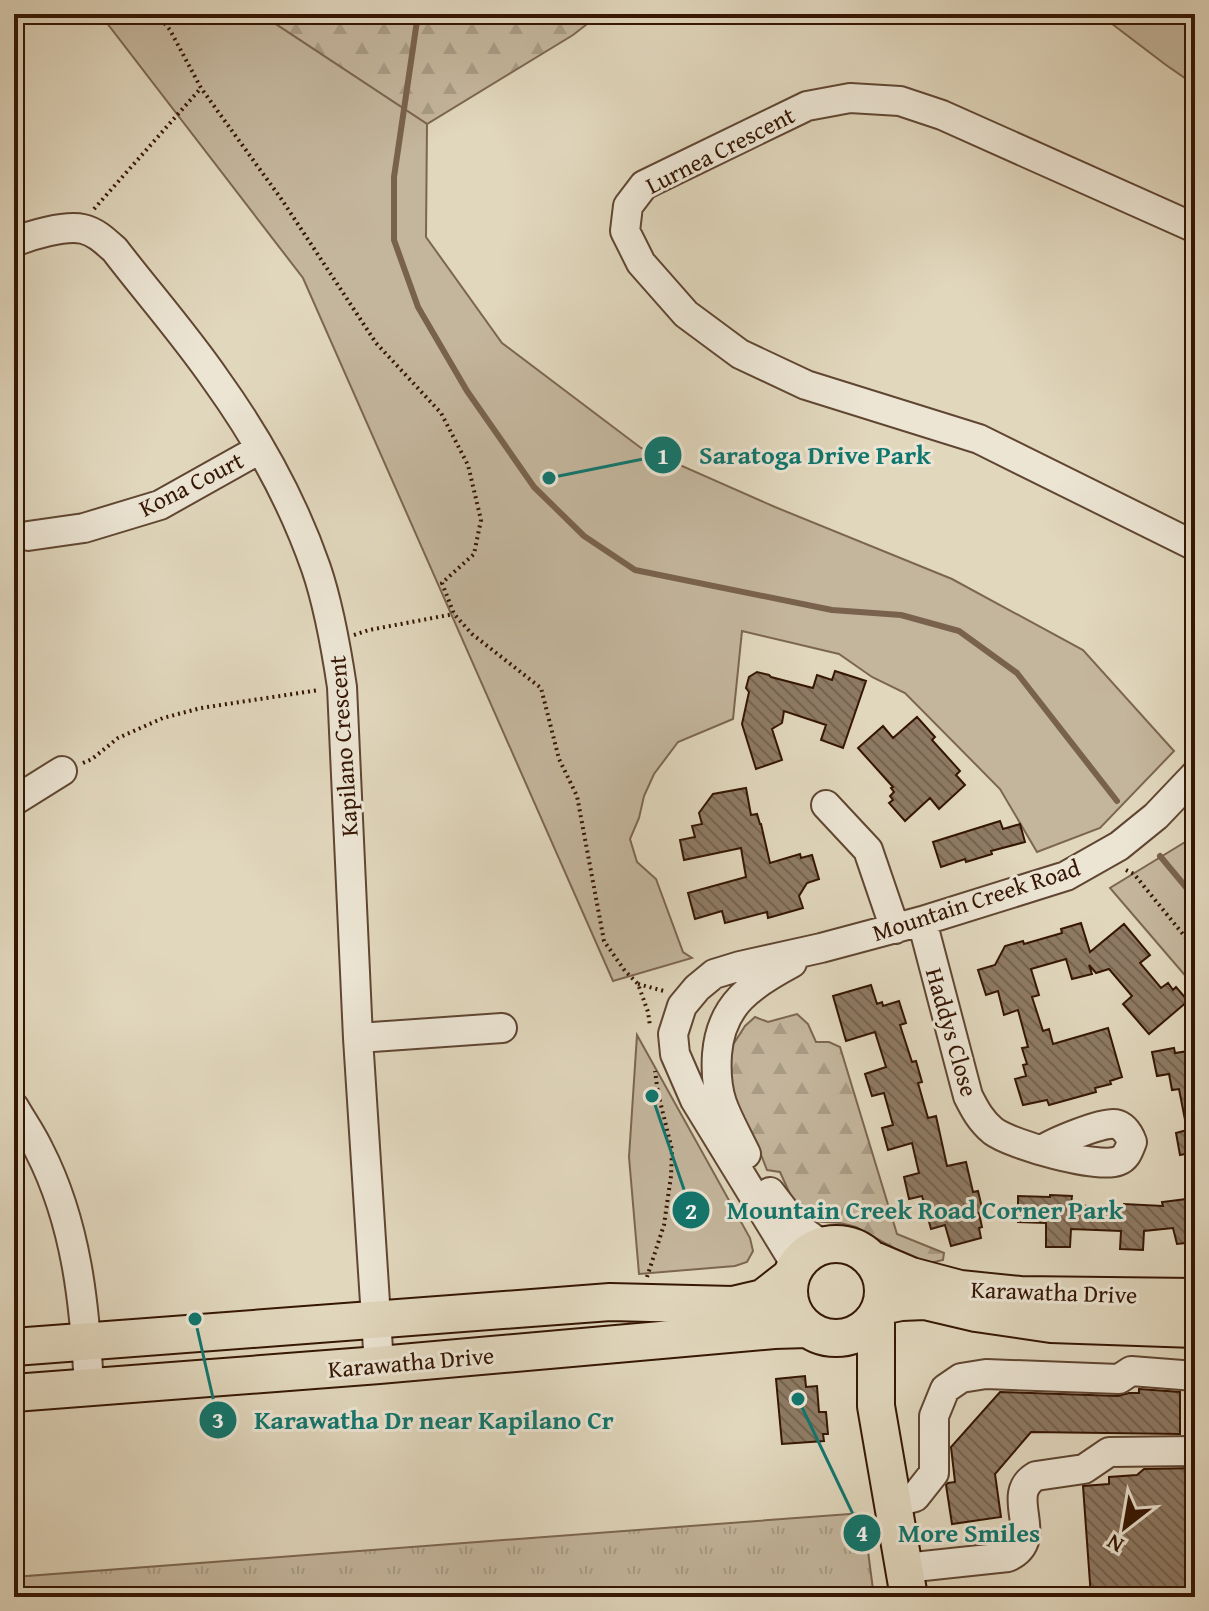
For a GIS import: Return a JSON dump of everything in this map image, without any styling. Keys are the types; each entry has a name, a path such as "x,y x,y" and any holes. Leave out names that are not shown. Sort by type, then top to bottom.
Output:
{"main road":[{"path":"876,1406 823,1334 797,1319 791,1306 788,1292 803,1262 836,1243 849,1245 871,1259 883,1282 878,1311 876,1406 907,1582"},
{"name":"Karawatha Drive","path":"871,1259 911,1276 960,1289 1020,1295 1195,1297"},
{"name":"Karawatha Drive","path":"14,1347 610,1302 733,1305 757,1301 803,1262"},
{"name":"Karawatha Drive","path":"878,1311 901,1302 925,1301 976,1313 1051,1324 1195,1329"},
{"path":"823,1334 853,1335 866,1327 878,1311"},
{"name":"Karawatha Drive","path":"14,1393 774,1330 823,1334"}],"street":[{"name":"Lurnea Crescent","path":"1195,228 942,115 900,101 850,98 807,106 644,185 628,206 625,231 641,263 686,314 740,354 806,385 979,439 1195,546"},
{"path":"14,242 59,229 81,228"},
{"name":"Kapilano Crescent","path":"81,228 100,236 115,250 217,380 289,503 316,568 335,642 342,687 358,1038 379,1365"},
{"name":"Kona Court","path":"28,536 84,528 160,505 260,449"},
{"path":"14,801 62,771"},
{"name":"Mountain Creek Road","path":"803,1262 695,1100 675,1054 673,1034 682,1006 714,974 909,925 1066,876 1119,846 1156,816 1195,775"},
{"name":"Haddys Close","path":"826,805 868,850 909,925 968,1096 980,1120 1011,1141 1042,1150"},
{"name":"Mountain Creek Road","path":"803,1262 796,1226 757,1176 722,1102 716,1068 718,1041 725,1016 741,997 768,976 821,948"},
{"path":"358,1038 502,1028"},
{"path":"14,1107 54,1183 70,1231 87,1341 89,1388"},
{"path":"893,1503 915,1497 934,1473 934,1416 945,1389 961,1378 986,1374 1119,1379 1131,1371 1195,1376"},
{"path":"907,1582 1014,1554 1022,1547 1026,1536 1022,1499 1024,1488 1036,1476 1084,1469 1097,1473 1109,1452 1195,1451"}],"path":[{"path":"157,14 170,30 201,88 282,200 376,343 441,413 468,465 481,520 474,554 442,583 454,614 472,634 541,688 559,759 577,796 604,941 638,984 650,1026"},
{"path":"81,228 86,218 201,88"},
{"path":"335,642 369,630 454,614"},
{"path":"62,771 92,759 118,738 163,718 201,708 342,687"},
{"path":"1122,868 1134,874 1195,949"},
{"path":"638,984 673,995"},
{"path":"646,1281 664,1225 671,1176 672,1150 655,1067"}],"green space":[{"path":"100,14 255,14 271,21 427,124 426,237 502,343 641,448 952,579 1083,650 1174,751 1100,828 1037,852 1000,789 905,693 872,677 839,654 742,631 733,719 678,742 654,774 630,839 637,862 656,879 683,952 692,958 613,981 303,278"},
{"path":"272,14 600,14 573,35 427,124 271,21"},
{"path":"1099,14 1195,14 1195,85 1166,65"},
{"path":"1195,836 1195,987 1110,888"},
{"path":"797,1014 808,1024 816,1042 829,1042 840,1047 897,1234 944,1253 943,1260 921,1263 856,1227 812,1221 794,1203 780,1172 767,1170 756,1142 725,1088 729,1051 745,1026 755,1017 768,1022"},
{"path":"637,1035 750,1238 753,1251 747,1262 735,1266 639,1274 629,1157"},
{"path":"863,1513 874,1597 14,1597 14,1577"}],"building":[{"path":"835,671 866,681 843,748 821,740 826,725 784,711 782,723 772,729 782,760 756,769 742,724 749,677 757,672 813,688 817,675 832,680"},
{"path":"917,717 935,737 932,740 960,771 956,775 965,785 939,809 930,798 905,821 889,803 893,800 890,796 894,792 893,787 858,748 883,726 893,738"},
{"path":"746,788 751,815 757,814 761,824 770,863 800,854 801,858 812,855 819,879 807,883 799,896 803,908 768,918 767,912 725,923 722,911 695,919 688,893 746,877 741,848 684,860 680,840 695,837 692,826 702,824 699,813 713,794"},
{"path":"1000,821 1003,829 1020,824 1025,842 941,867 933,842"},
{"path":"1081,923 1090,952 1124,924 1150,955 1140,963 1161,988 1168,983 1188,1001 1149,1034 1123,1004 1132,996 1109,969 1096,973 1089,965 1092,974 1072,979 1066,959 1031,969 1039,995 1032,997 1043,1031 1049,1029 1053,1044 1108,1028 1122,1077 1095,1088 1096,1092 1049,1105 1047,1100 1023,1105 1015,1079 1026,1076 1023,1065 1027,1064 1022,1048 1028,1047 1018,1010 1004,1015 998,991 986,995 978,970 995,965 1005,946 1062,933 1061,929"},
{"path":"871,985 877,1004 882,1002 883,1006 899,1001 906,1023 900,1025 912,1062 916,1061 922,1082 918,1083 928,1118 936,1116 947,1166 966,1162 973,1192 978,1191 983,1212 979,1213 981,1238 951,1246 945,1225 931,1229 922,1196 909,1199 904,1177 919,1173 912,1143 888,1150 882,1128 893,1125 884,1093 872,1096 865,1074 886,1067 875,1032 846,1041 833,996"},
{"path":"1174,1048 1175,1053 1195,1050 1195,1152 1180,1155 1176,1133 1187,1130 1179,1089 1172,1090 1169,1074 1157,1076 1152,1052"},
{"path":"1018,1196 1072,1196 1071,1205 1124,1208 1124,1204 1163,1206 1162,1202 1195,1198 1195,1242 1177,1244 1173,1228 1144,1231 1143,1250 1120,1249 1121,1231 1071,1229 1070,1247 1046,1247 1046,1223 1018,1222"},
{"path":"805,1376 806,1387 817,1386 819,1412 826,1412 828,1434 823,1434 824,1441 782,1444 776,1379"},
{"path":"1139,1389 1180,1392 1180,1434 1031,1432 995,1474 1001,1517 952,1524 946,1485 955,1482 951,1447 1000,1392 1118,1396 1139,1393"},
{"path":"1195,1468 1195,1597 1091,1597 1083,1486 1109,1484 1109,1477 1137,1475 1144,1469"}],"waterway":[{"path":"418,14 394,177 394,240 418,307 467,391 534,487 584,536 635,570 832,610 901,615 959,631 1017,673 1117,801"},
{"path":"1160,856 1195,898"}],"place":[{"name":"Saratoga Drive Park","path":"549,478"},
{"name":"Mountain Creek Road Corner Park","path":"652,1096"},
{"name":"Karawatha Dr near Kapilano Cr","path":"195,1319"},
{"name":"More Smiles","path":"798,1399"}]}
